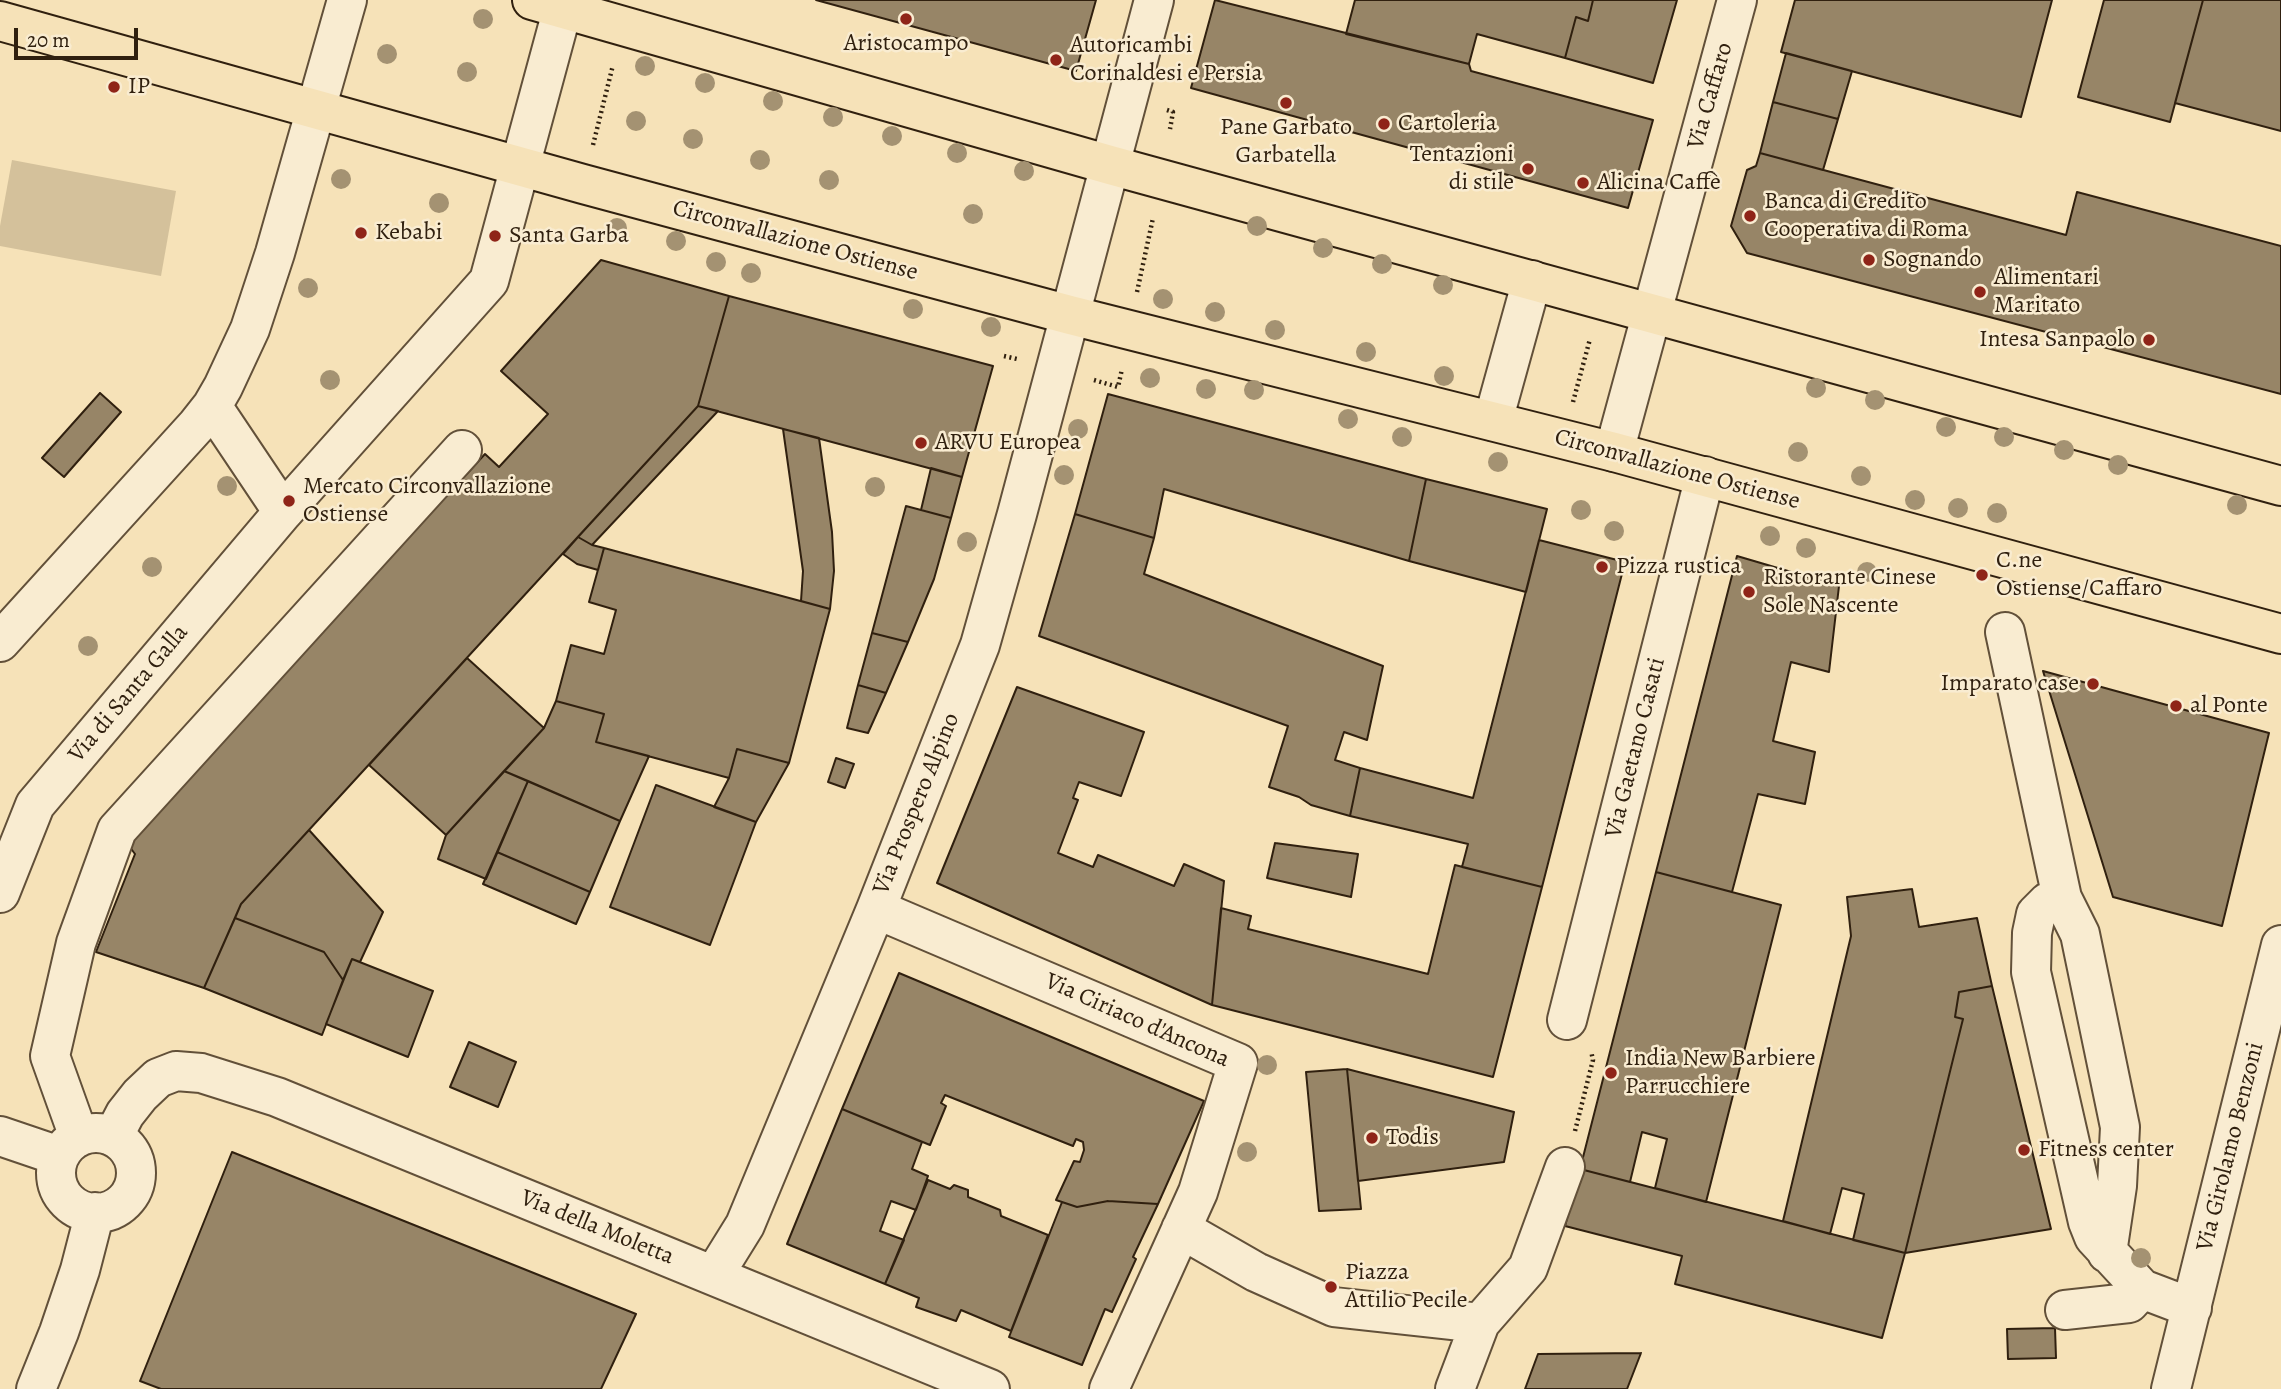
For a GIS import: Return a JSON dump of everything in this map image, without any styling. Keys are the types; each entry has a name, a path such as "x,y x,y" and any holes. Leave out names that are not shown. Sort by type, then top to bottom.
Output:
{"main road":[{"path":"553,3 1110,165 2281,486"},
{"name":"Circonvallazione Ostiense","path":"0,21 1070,315 1614,452 2281,634"}],"street":[{"path":"0,642 212,407 233,369 250,329 275,253 347,0"},
{"path":"1070,315 1154,0"},
{"name":"Via Caffaro","path":"1614,452 1737,0"},
{"path":"520,166 553,3"},
{"name":"Via di Santa Galla","path":"0,892 35,806 283,512 489,281 520,166"},
{"path":"1493,421 1532,280"},
{"name":"Via Prospero Alpino","path":"714,1275 745,1225 876,909 980,645 1070,315"},
{"path":"212,407 283,512"},
{"path":"84,1143 50,1056 76,943 117,830 462,450"},
{"name":"Via Gaetano Casati","path":"1567,1020 1705,477"},
{"path":"2005,632 2062,898 2080,934 2120,1127 2117,1186 2107,1253"},
{"path":"2062,898 2048,902 2036,914 2032,933 2031,972 2088,1222 2094,1237 2142,1289 2192,1308"},
{"name":"Via Ciriaco d'Ancona","path":"876,909 1238,1063 1199,1192 1181,1229"},
{"name":"Via Girolamo Benzoni","path":"2171,1389 2281,945"},
{"name":"Via della Moletta","path":"84,1143 125,1114 140,1095 158,1079 176,1071 201,1073 277,1097 990,1389"},
{"path":"0,1136 124,1144 136,1168 135,1182 130,1195 108,1211 82,1210 71,1204 62,1194 57,1182 56,1169 84,1143"},
{"path":"1455,1389 1480,1323 1528,1268 1565,1167"},
{"path":"36,1389 80,1270 95,1212"},
{"path":"1109,1389 1181,1229 1256,1272 1334,1307 1480,1323"},
{"path":"2065,1310 2129,1303 2142,1289"}],"path":[{"path":"592,146 614,61"},
{"path":"1164,109 1173,112 1170,129"},
{"path":"1137,293 1154,211"},
{"path":"1571,408 1593,328"},
{"path":"1094,380 1118,387 1123,365"}],"shaded area":[{"path":"12,160 176,191 161,276 0,246 0,226"}],"building":[{"path":"816,0 1096,0 1076,71"},
{"path":"1215,0 1469,64 1471,71 1653,120 1628,208 1191,88"},
{"path":"1355,0 1593,0 1588,21 1576,17 1565,58 1477,34 1469,64 1346,34"},
{"path":"1593,0 1677,0 1653,83 1565,58 1576,17 1588,21"},
{"path":"1795,0 2052,0 2021,117 1781,52"},
{"path":"2104,0 2203,0 2170,122 2078,97"},
{"path":"2203,0 2281,0 2281,131 2175,103"},
{"path":"1786,53 1852,71 1838,119 1773,102"},
{"path":"1773,102 1838,119 1823,170 1760,153"},
{"path":"1760,153 2066,235 2077,192 2281,246 2281,394 1747,253 1731,226 1747,170 1756,166"},
{"path":"601,260 729,296 698,406 241,904 204,988 96,952 135,854 126,842 485,454 499,467 548,414 501,371"},
{"path":"729,296 993,366 962,477 698,406"},
{"path":"100,393 121,412 64,477 42,458"},
{"path":"1108,394 1426,479 1409,561 1164,489 1154,538 1075,514"},
{"path":"698,406 718,411 592,545 578,537"},
{"path":"783,429 819,438 832,532 834,571 830,609 801,601 803,571"},
{"path":"931,468 962,477 951,518 921,510"},
{"path":"1426,479 1547,509 1526,592 1409,561"},
{"path":"906,506 951,518 934,579 908,642 872,633"},
{"path":"1075,514 1154,538 1144,574 1383,666 1367,740 1344,732 1335,760 1360,768 1350,816 1311,805 1299,797 1269,787 1288,726 1039,636"},
{"path":"578,537 604,548 598,570 577,564 563,554"},
{"path":"1539,540 1625,562 1542,887 1462,867 1468,844 1350,816 1360,768 1473,798"},
{"path":"604,548 830,609 789,763 737,749 729,778 596,742 604,714 556,701 571,645 604,654 616,610 589,602"},
{"path":"1737,556 1839,586 1829,672 1791,662 1773,741 1815,752 1805,804 1758,794 1732,892 1656,872"},
{"path":"872,633 908,642 886,693 858,685"},
{"path":"467,658 544,728 446,835 369,765"},
{"path":"2043,671 2269,733 2222,926 2113,897"},
{"path":"858,685 886,693 868,733 847,728"},
{"path":"1017,687 1144,732 1121,796 1079,782 1073,798 1078,800 1058,853 1093,867 1098,855 1174,886 1184,864 1224,881 1212,1005 937,883"},
{"path":"556,701 604,714 596,742 649,756 620,821 504,771 544,728"},
{"path":"737,749 789,763 756,822 714,807 729,778"},
{"path":"836,758 854,764 845,788 828,782"},
{"path":"504,771 528,781 486,879 438,859 446,835"},
{"path":"528,781 620,821 590,892 497,852"},
{"path":"656,785 756,822 710,945 610,907"},
{"path":"309,830 383,912 360,962 352,959 343,980 324,952 235,918 241,904"},
{"path":"1275,843 1358,854 1351,897 1267,878"},
{"path":"497,852 590,892 576,924 483,884"},
{"path":"1455,865 1542,887 1493,1077 1212,1005 1221,908 1251,916 1248,929 1428,974"},
{"path":"1656,872 1781,905 1706,1202 1655,1188 1667,1139 1642,1132 1630,1182 1580,1169"},
{"path":"1912,889 1919,927 1977,918 1992,986 1959,992 1955,1017 1963,1019 1905,1253 1853,1240 1864,1194 1842,1188 1830,1234 1783,1221 1851,936 1847,897"},
{"path":"235,918 324,952 343,980 322,1035 204,988"},
{"path":"352,959 433,991 408,1057 326,1024"},
{"path":"899,973 1204,1101 1158,1204 1108,1201 1077,1207 1056,1200 1074,1161 1080,1162 1084,1150 1083,1142 1076,1139 1073,1146 945,1095 941,1103 946,1106 930,1145 842,1109"},
{"path":"1992,986 2051,1229 1905,1253 1963,1019 1955,1017 1959,992"},
{"path":"469,1042 516,1062 498,1107 450,1087"},
{"path":"1347,1069 1361,1209 1319,1211 1306,1072"},
{"path":"1347,1069 1514,1112 1504,1162 1358,1181"},
{"path":"842,1109 922,1142 912,1169 928,1176 916,1210 891,1201 880,1231 904,1240 885,1284 787,1244"},
{"path":"232,1152 636,1314 601,1389 161,1389 140,1381"},
{"path":"1580,1169 1905,1253 1882,1338 1675,1284 1682,1256 1565,1226"},
{"path":"928,1180 950,1189 954,1185 968,1190 968,1197 1000,1210 1001,1216 1048,1235 1011,1331 961,1310 956,1321 916,1307 919,1298 885,1284"},
{"path":"1108,1201 1158,1204 1133,1257 1136,1259 1112,1312 1105,1309 1082,1365 1009,1337 1062,1202 1077,1207"},
{"path":"2055,1328 2056,1358 2008,1359 2007,1329"},
{"path":"1641,1353 1627,1389 1525,1389 1538,1354"}],"place":[{"name":"Aristocampo","path":"906,19"},
{"name":"Autoricambi Corinaldesi e Persia","path":"1056,60"},
{"name":"IP","path":"114,87"},
{"name":"Pane Garbato Garbatella","path":"1286,103"},
{"name":"Cartoleria","path":"1384,124"},
{"name":"Tentazioni di stile","path":"1528,169"},
{"name":"Alicina Caffè","path":"1583,183"},
{"name":"Banca di Credito Cooperativa di Roma","path":"1750,216"},
{"name":"Kebabi","path":"361,233"},
{"name":"Santa Garba","path":"495,236"},
{"name":"Sognando","path":"1869,260"},
{"name":"Alimentari Maritato","path":"1980,292"},
{"name":"Intesa Sanpaolo","path":"2149,340"},
{"name":"ARVU Europea","path":"921,443"},
{"name":"Mercato Circonvallazione Ostiense","path":"289,501"},
{"name":"Pizza rustica","path":"1602,567"},
{"name":"C.ne Ostiense/Caffaro","path":"1982,575"},
{"name":"Ristorante Cinese Sole Nascente","path":"1749,592"},
{"name":"Imparato case","path":"2093,684"},
{"name":"al Ponte","path":"2176,706"},
{"name":"India New Barbiere Parrucchiere","path":"1611,1073"},
{"name":"Todis","path":"1372,1138"},
{"name":"Fitness center","path":"2024,1150"},
{"name":"Piazza Attilio Pecile","path":"1331,1287"}]}
